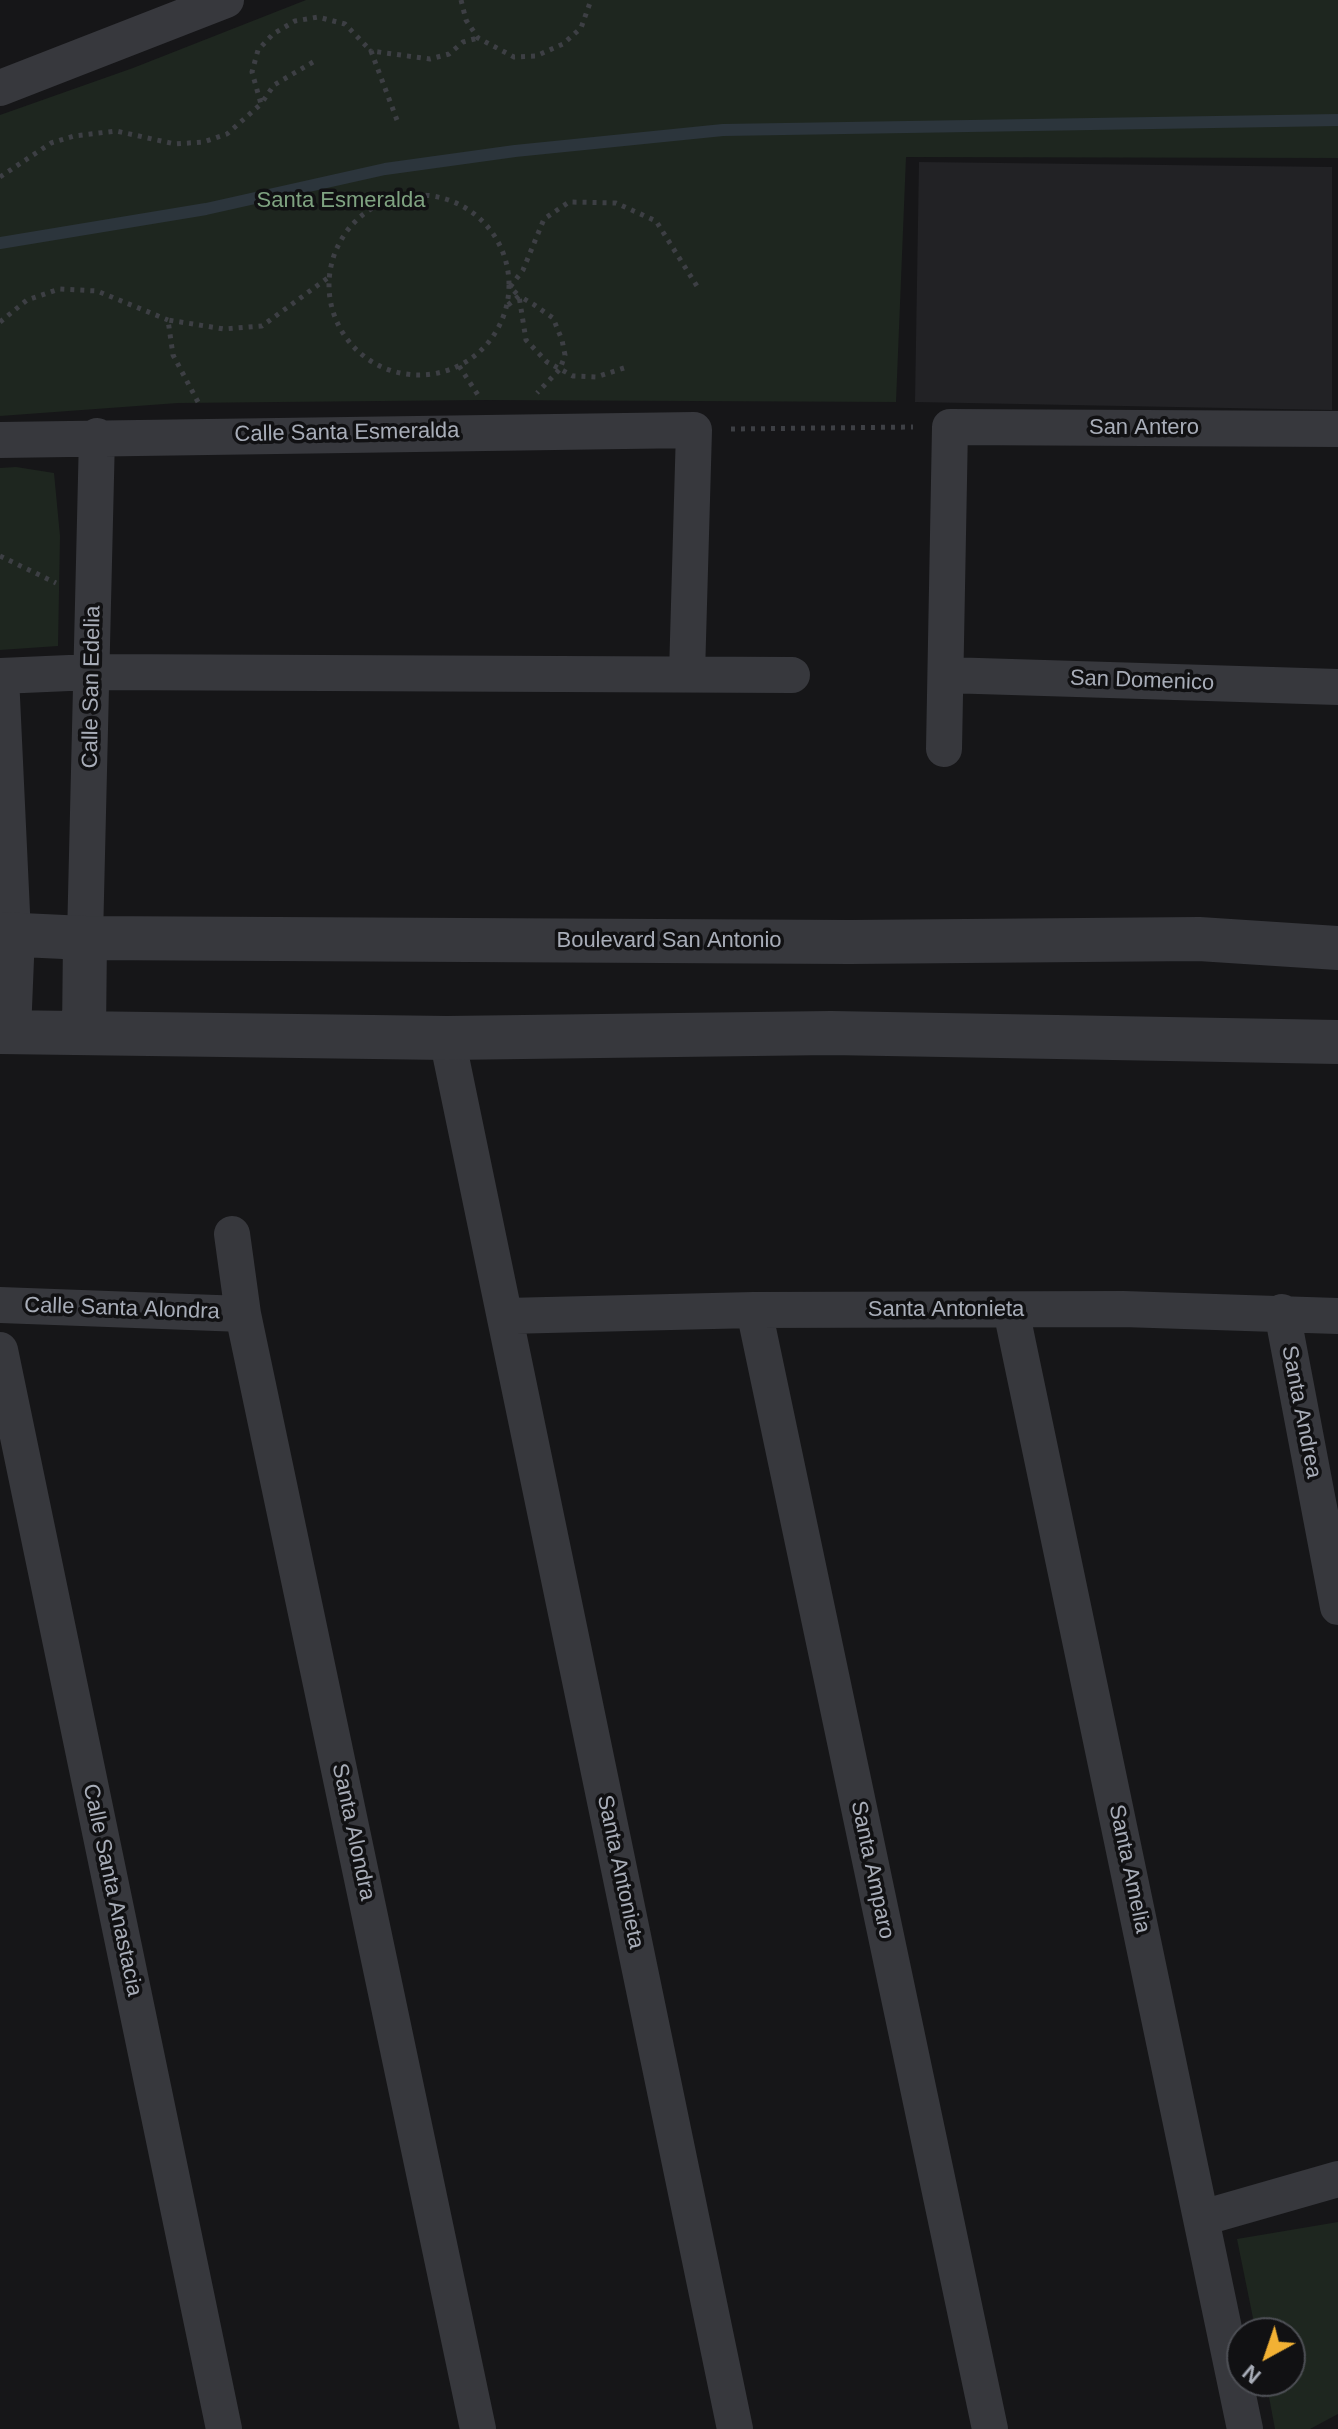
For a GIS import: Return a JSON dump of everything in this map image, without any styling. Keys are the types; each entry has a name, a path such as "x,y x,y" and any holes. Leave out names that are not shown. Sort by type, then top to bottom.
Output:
{"street":[{"path":"0,88 226,0"},
{"path":"944,749 950,427"},
{"name":"San Antero","path":"950,427 1338,429"},
{"path":"687,674 694,430"},
{"name":"Calle Santa Esmeralda","path":"0,440 97,436 694,430"},
{"name":"Calle San Edelia","path":"85,938 97,436"},
{"path":"792,675 92,672 1,676 7,934 5,1032 447,1038 831,1033 1338,1042"},
{"name":"San Domenico","path":"946,675 1338,687"},
{"name":"Boulevard San Antonio","path":"7,934 85,938 835,942 1199,939 1338,948"},
{"path":"84,1033 85,938"},
{"name":"Santa Antonieta","path":"447,1038 735,2429"},
{"name":"Santa Alondra","path":"232,1234 243,1314 478,2429"},
{"name":"Calle Santa Alondra","path":"0,1305 243,1314"},
{"name":"Santa Antonieta","path":"506,1316 754,1310 1282,1312 1338,1316"},
{"name":"Santa Amparo","path":"754,1310 990,2429"},
{"name":"Santa Amelia","path":"1011,1310 1245,2429"},
{"name":"Santa Andrea","path":"1282,1312 1338,1607"},
{"name":"Calle Santa Anastacia","path":"0,1350 224,2429"},
{"path":"1202,2218 1338,2179"}],"path":[{"path":"461,0 466,20 478,38 514,57 536,56 563,44 581,28 591,0"},
{"path":"261,104 252,72 258,50 273,34 295,21 318,17 345,24 371,51 397,120"},
{"path":"371,51 430,59 449,54 463,42 478,38"},
{"path":"0,177 51,143 74,136 116,131 175,144 203,142 227,134 261,104 274,85 313,62"},
{"path":"414,195 455,202 489,228 507,266 510,287 507,305 490,341 459,366 418,375 377,365 346,337 330,298 330,277 343,237 356,220 393,199 414,195"},
{"path":"510,287 523,270 544,219 569,202 616,203 656,221 700,291"},
{"path":"0,322 27,300 59,289 97,291 168,320 224,329 262,326 330,277"},
{"path":"510,287 553,318 565,355 551,383 535,395"},
{"path":"507,305 519,296"},
{"path":"519,296 526,340 547,362 573,376 596,377 624,368"},
{"path":"168,320 173,355 198,403"},
{"path":"459,366 483,400"},
{"path":"694,430 950,427"},
{"path":"0,556 57,583"},
{"path":"58,568 58,599"}],"shaded area":[{"path":"919,162 1332,167 1332,410 915,402"}],"green space":[{"name":"Santa Esmeralda","path":"306,0 1338,0 1338,158 906,157 896,402 483,400 178,403 0,416 0,115 133,68"},
{"path":"16,467 54,473 60,536 58,646 0,650 0,468"},
{"path":"1338,2222 1338,2414 1310,2429 1275,2429 1269,2397 1306,2397 1306,2317 1253,2317 1237,2239"}],"waterway":[{"path":"0,243 206,209 385,169 515,151 723,130 1338,120"}]}
